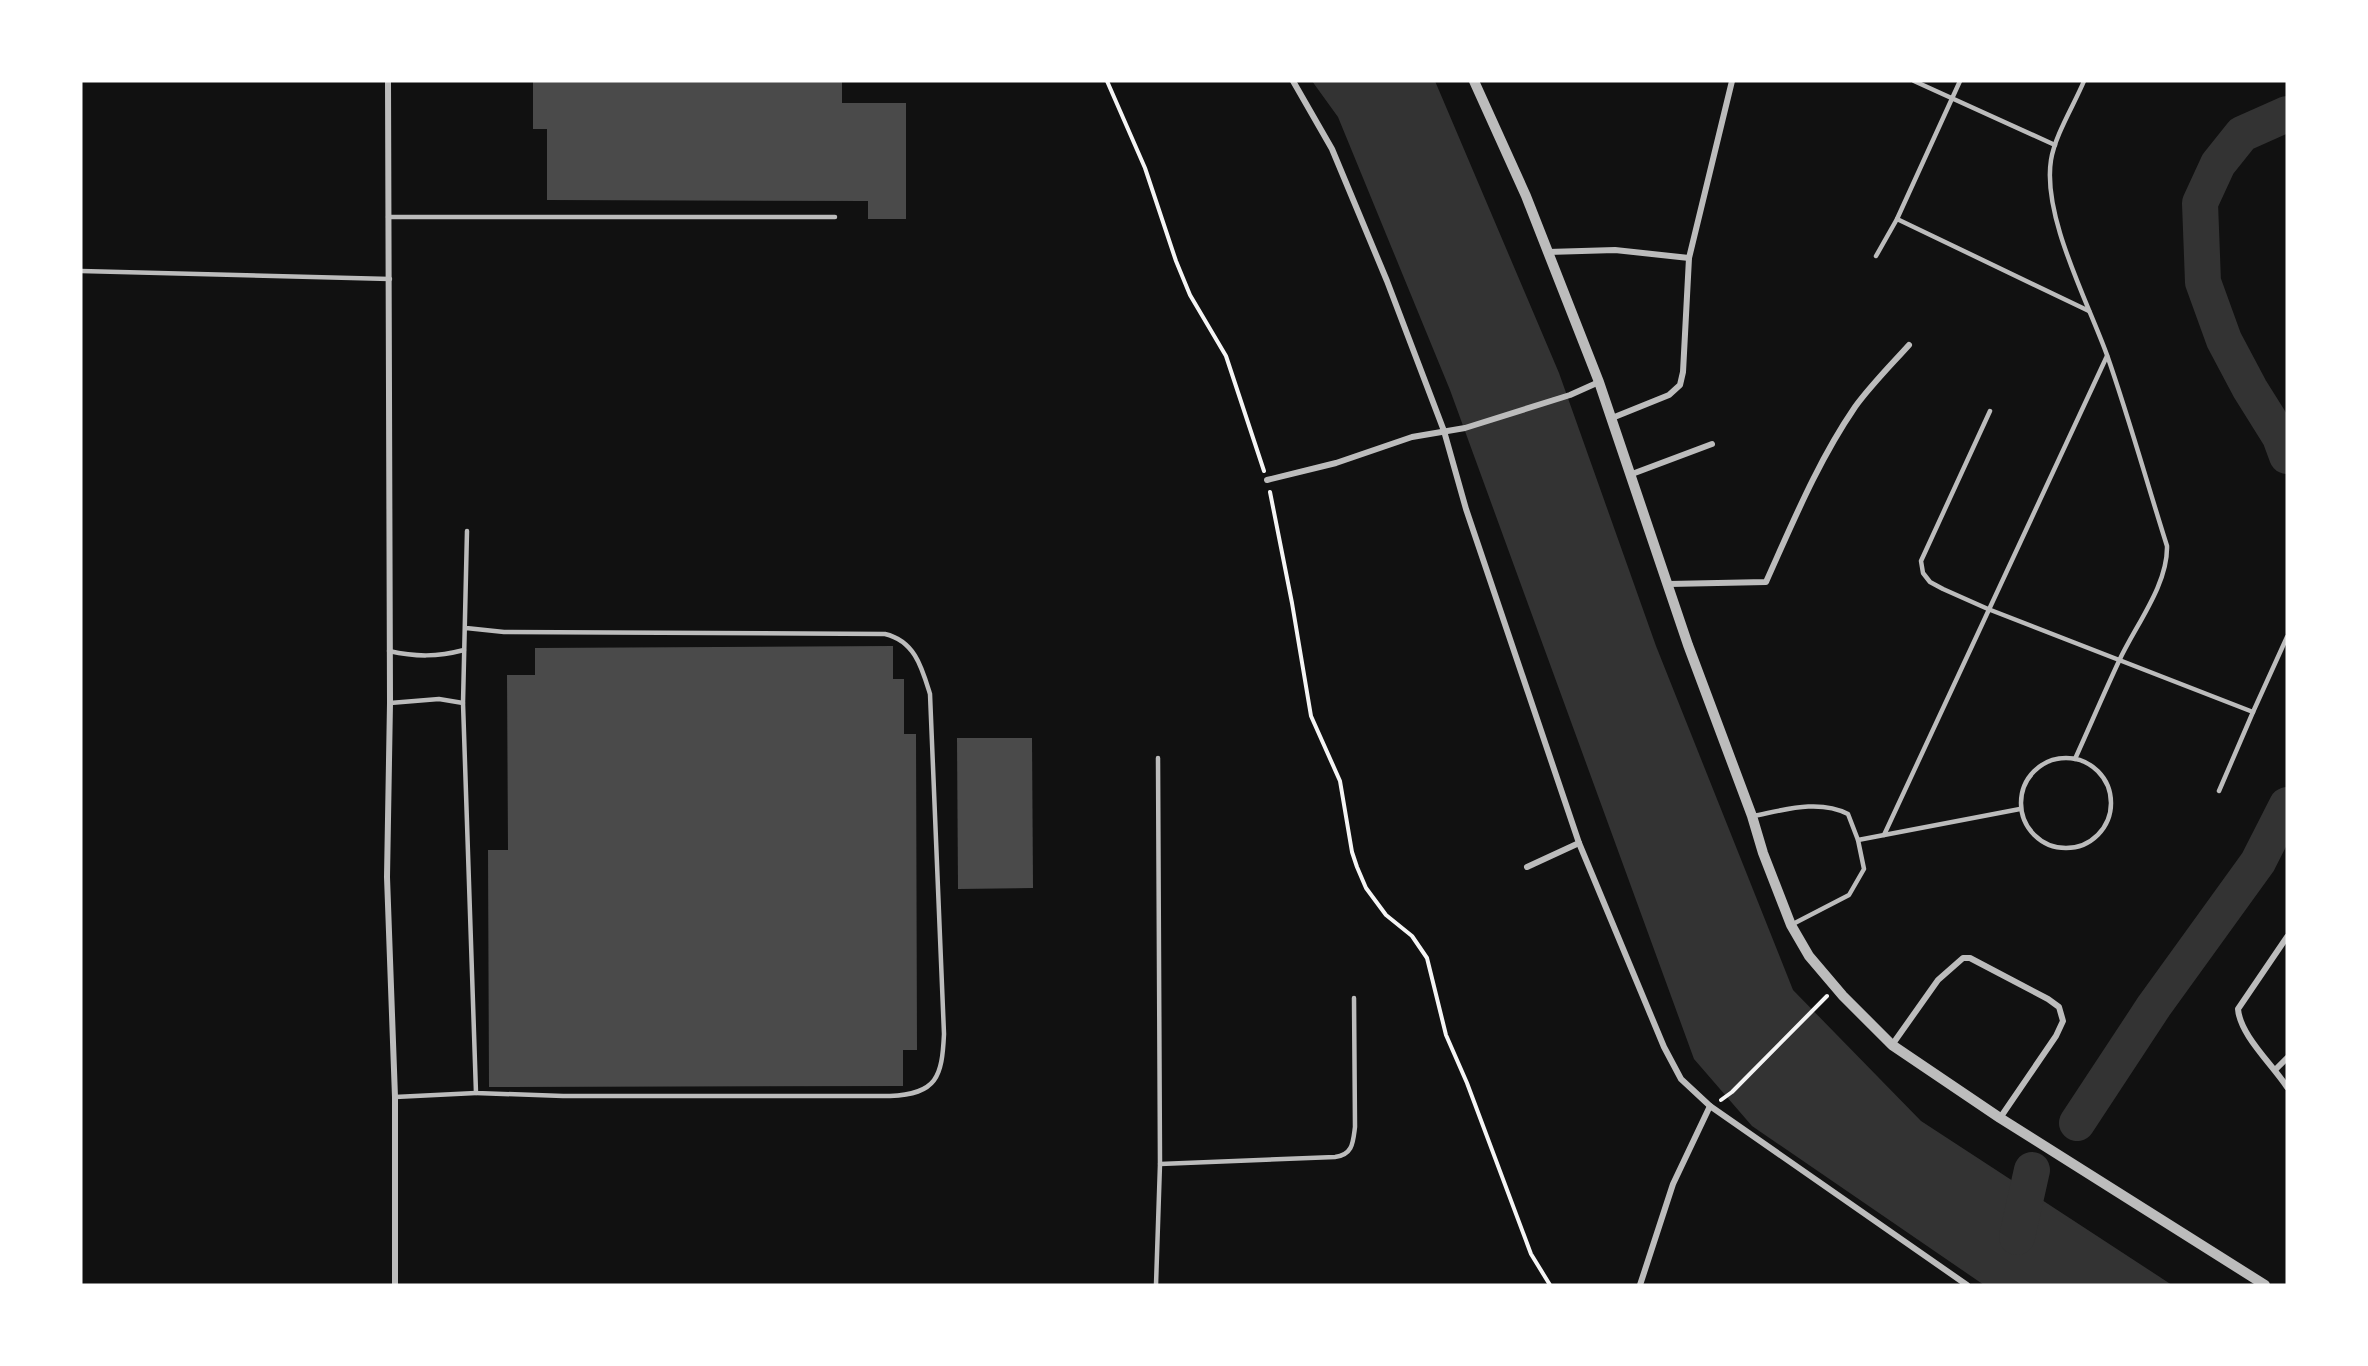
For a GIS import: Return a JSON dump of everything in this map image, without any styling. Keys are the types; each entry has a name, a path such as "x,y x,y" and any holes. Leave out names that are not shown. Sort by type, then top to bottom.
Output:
{"street":[{"path":"388,81 390,703 387,877 395,1096 395,1285"},
{"path":"1293,81 1332,149 1387,281 1444,431 1466,509 1579,843 1664,1047 1681,1079 1710,1107 1967,1285"},
{"path":"1474,81 1527,196 1599,382 1692,656 1752,816 1763,853 1791,925 1809,956 1843,996 1892,1045 2000,1118 2265,1285"},
{"path":"1612,418 1670,395 1680,385 1683,372 1689,258 1732,81"},
{"path":"1548,252 1615,250 1689,258"},
{"path":"1669,584 1766,582 1806,493 1834,440 1856,406 1909,345"},
{"path":"1267,480 1336,463 1412,438 1466,428 1570,395 1599,382"},
{"path":"1632,474 1712,444"},
{"path":"1527,867 1579,843"},
{"path":"2287,938 2238,1009 2239,1020 2246,1033 2276,1069 2287,1087"},
{"path":"1892,1045 1938,980 1963,958 1970,958 2048,999 2058,1007 2063,1021 2056,1036 2000,1118"},
{"path":"2276,1069 2287,1058"},
{"path":"1640,1285 1673,1184 1710,1107"}],"lane":[{"path":"1914,81 2055,145"},
{"path":"1876,256 1897,219 1960,81"},
{"path":"2075,759 2119,659 2163,574 2167,558 2167,546 2107,355 2064,247 2051,194 2050,161 2084,81"},
{"path":"388,217 835,217"},
{"path":"1897,219 2089,310"},
{"path":"81,271 390,279"},
{"path":"1884,835 2107,355"},
{"path":"1990,411 1921,561 1923,573 1930,582 1988,609 2253,712"},
{"path":"467,531 463,703 476,1093"},
{"path":"395,1096 476,1093 563,1096 906,1096 922,1091 938,1074 943,1063 944,1034 930,694 917,656 908,647 896,637 885,634 504,632 466,628"},
{"path":"2219,791 2287,637"},
{"path":"389,651 414,657 441,656 464,650"},
{"path":"390,703 439,699 463,703"},
{"path":"1156,1285 1160,1164 1158,758"},
{"path":"2061,758 2075,759 2091,765 2103,776 2110,791 2112,808 2107,824 2097,837 2083,846 2066,849 2050,846 2036,838 2025,824 2020,809 2024,788 2035,770 2047,762 2061,758"},
{"path":"1752,816 1802,807 1839,809 1848,814 1858,840 1864,869 1849,895 1791,925"},
{"path":"1858,840 2020,809"},
{"path":"1160,1164 1329,1157 1346,1154 1353,1145 1355,1127 1354,998"}],"path":[{"path":"1107,81 1145,168 1176,261 1190,295 1226,356 1267,480 1292,603 1311,716 1340,781 1352,852 1357,867 1366,888 1386,915 1412,936 1427,958 1446,1035 1471,1093 1531,1254 1550,1285"},
{"path":"1732,1092 1818,1005"}],"shaded area":[{"path":"1312,81 1435,81 1559,373 1656,646 1793,990 1921,1121 2172,1285 1984,1285 1752,1126 1694,1059 1450,390 1338,117"}],"building":[{"path":"533,81 842,81 842,103 906,103 906,219 868,219 868,201 547,200 547,129 533,129"},
{"path":"893,646 893,679 904,679 904,734 916,734 917,1050 903,1050 903,1086 489,1087 488,850 508,850 507,675 535,675 535,648"},
{"path":"957,738 1032,738 1033,888 958,889"}],"waterway":[{"path":"2287,114 2242,134 2218,164 2200,203 2203,282 2224,340 2250,389 2280,437 2287,456"},
{"path":"2077,1123 2154,1006 2258,862 2287,805"},
{"path":"2017,1237 2032,1170"}]}
